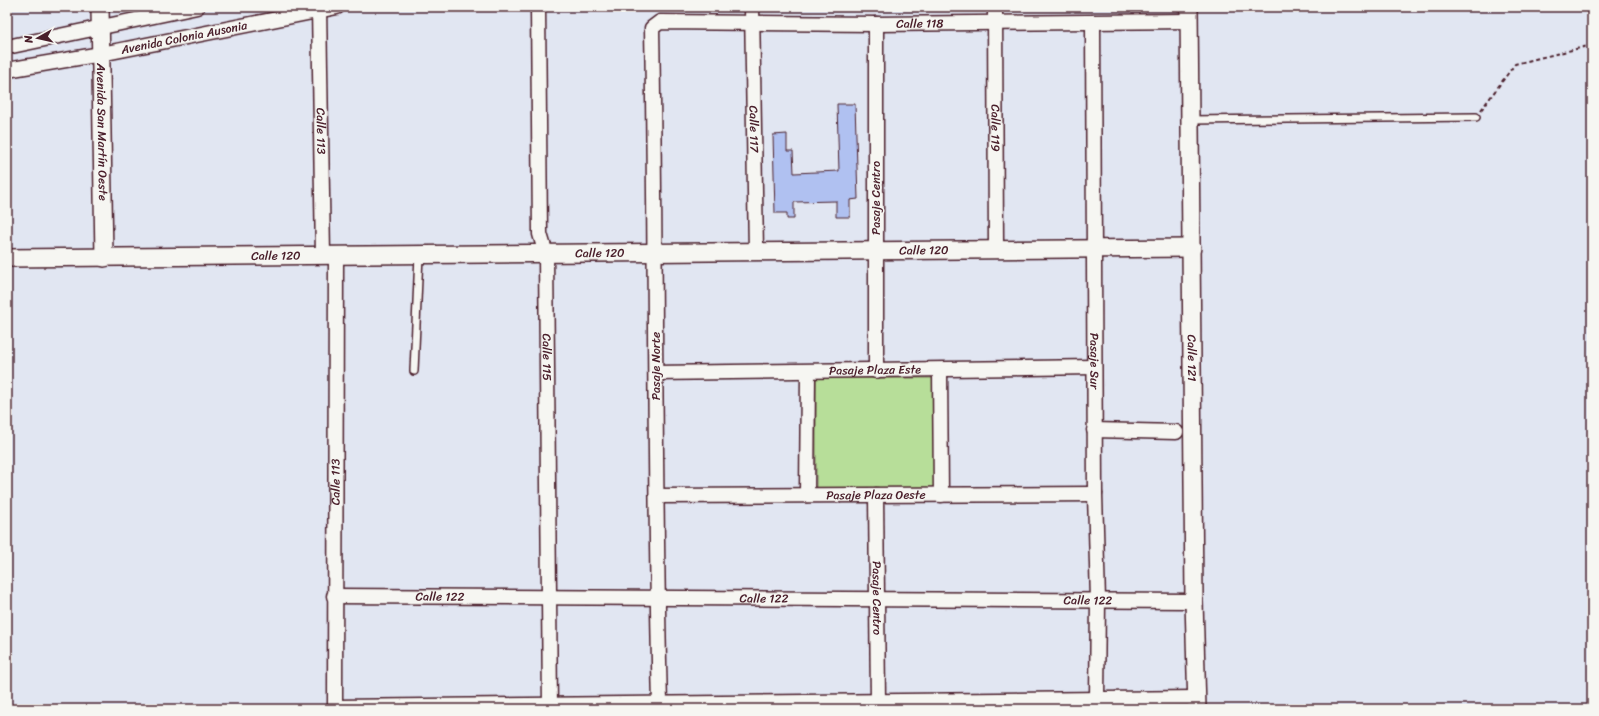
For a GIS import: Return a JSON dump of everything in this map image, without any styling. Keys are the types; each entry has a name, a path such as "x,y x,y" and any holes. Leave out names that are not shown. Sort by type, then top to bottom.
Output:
{"street":[{"name":"Avenida San Martín Oeste","path":"100,7 104,258"},
{"path":"7,47 197,7"},
{"name":"Avenida Colonia Ausonia","path":"7,70 101,54 319,9 337,7"},
{"name":"Calle 115","path":"538,7 540,234 546,254 550,707"},
{"name":"Calle 117","path":"752,7 756,252"},
{"name":"Calle 119","path":"995,7 996,250"},
{"name":"Calle 113","path":"319,9 329,256 335,708"},
{"name":"Calle 118","path":"652,28 660,22 752,24 1093,22 1189,14"},
{"name":"Calle 121","path":"1189,14 1194,601 1197,704"},
{"name":"Pasaje Sur","path":"1093,22 1094,494 1098,600 1097,699"},
{"name":"Pasaje Centro","path":"876,24 876,371"},
{"name":"Pasaje Norte","path":"652,28 656,253 657,598 660,704"},
{"name":"Calle 120","path":"7,258 1192,248"},
{"name":"Pasaje Plaza Este","path":"656,373 1094,367"},
{"path":"940,370 941,494"},
{"path":"808,372 808,495"},
{"path":"1094,430 1176,432"},
{"name":"Pasaje Plaza Oeste","path":"657,496 1094,494"},
{"name":"Pasaje Centro","path":"876,495 878,702"},
{"name":"Calle 122","path":"334,596 1194,601"},
{"path":"335,708 550,707 660,704 770,706 878,702 984,705 1097,699 1197,704"}],"lane":[{"path":"1190,120 1476,117"},
{"path":"414,371 419,255"}],"path":[{"path":"1476,117 1515,64 1592,45"}],"green space":[{"path":"816,378 934,378 935,488 816,488"}],"building":[{"path":"837,104 855,104 858,199 850,200 850,217 836,217 836,201 794,202 794,219 787,219 787,213 775,213 773,135 787,134 787,151 793,151 794,173 839,171"}]}
